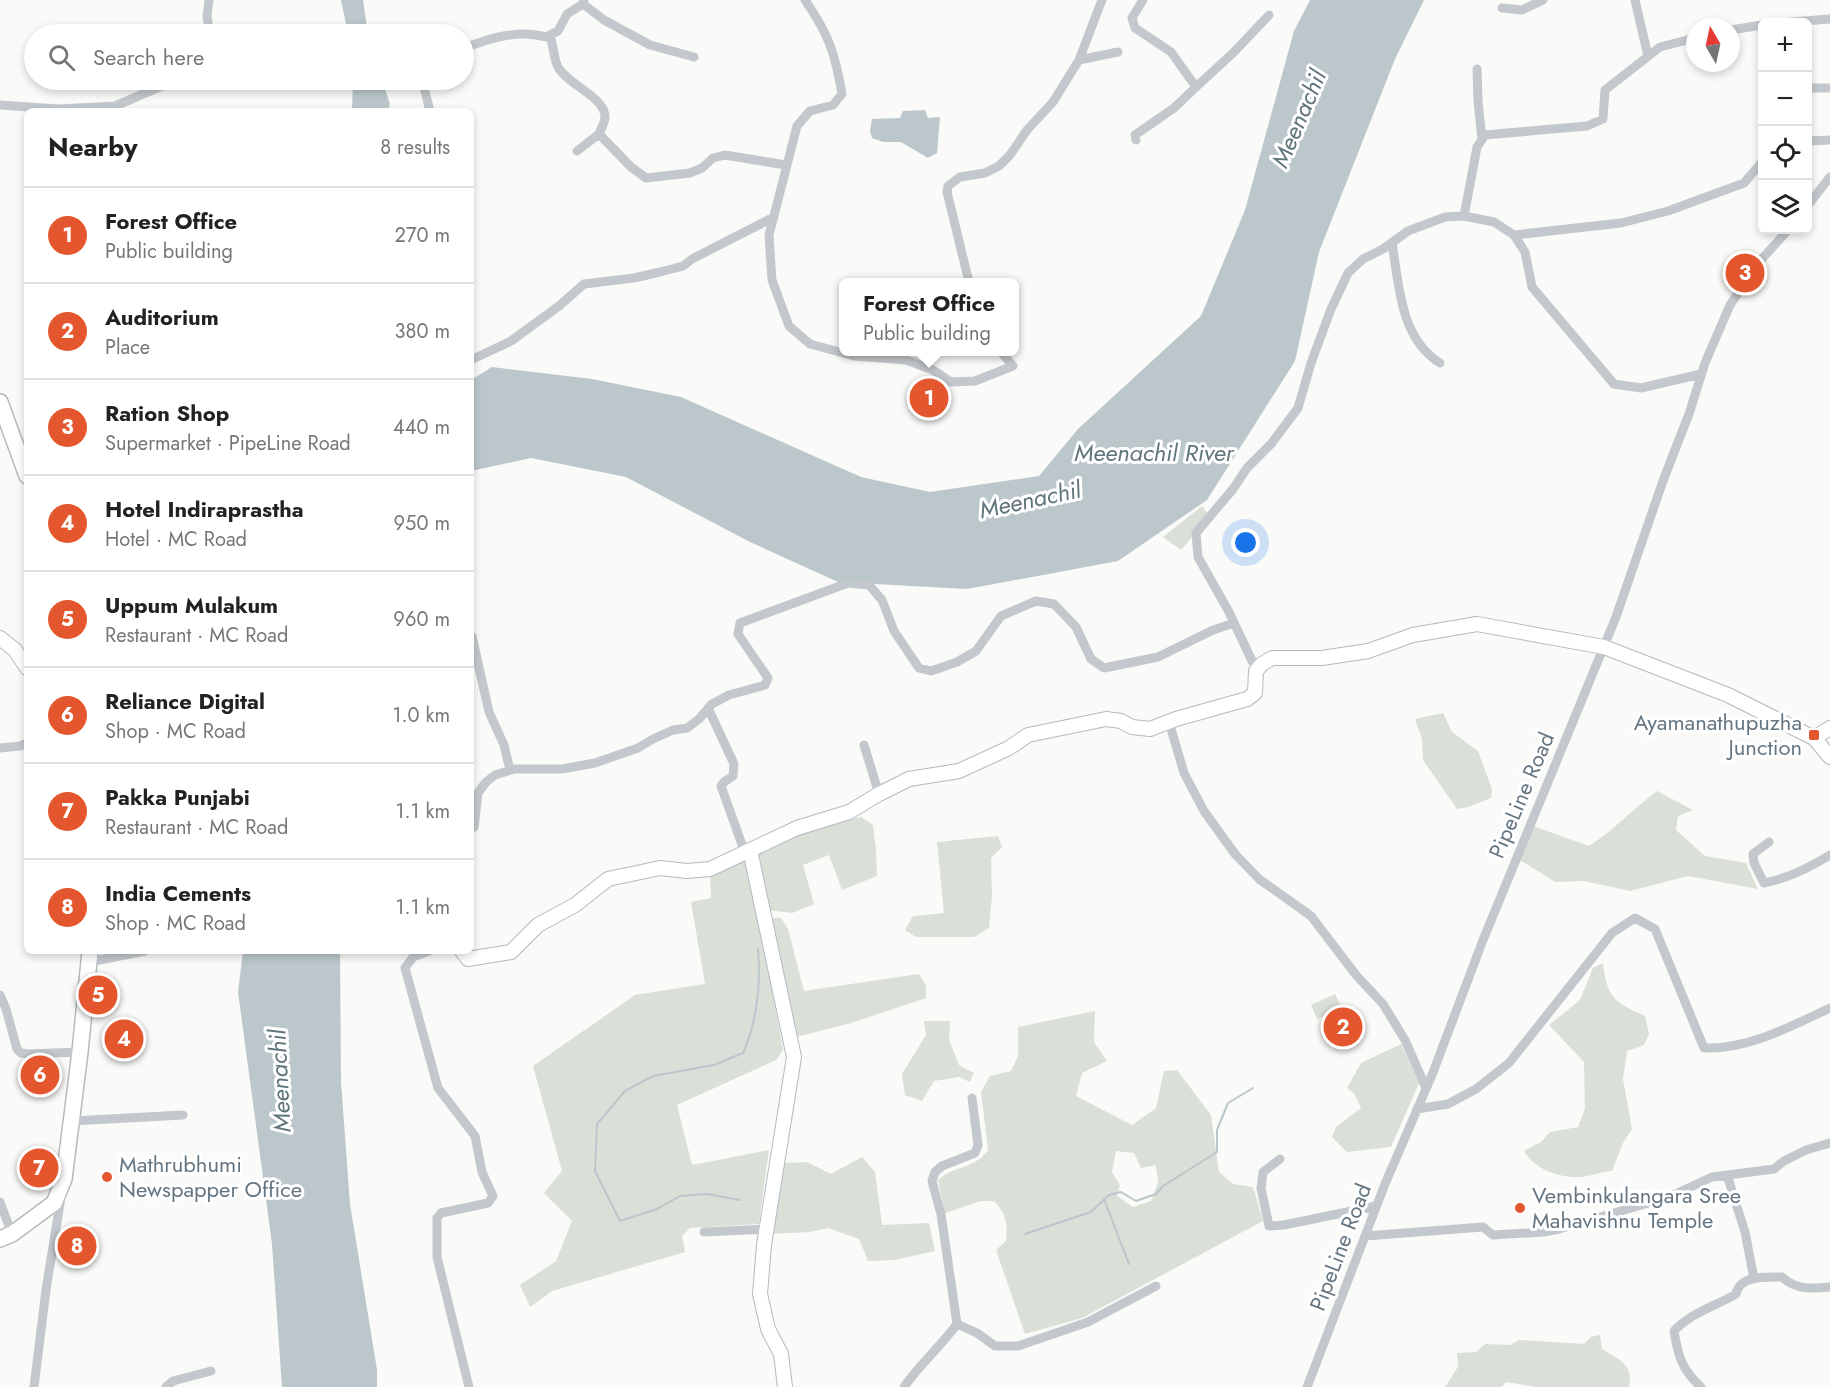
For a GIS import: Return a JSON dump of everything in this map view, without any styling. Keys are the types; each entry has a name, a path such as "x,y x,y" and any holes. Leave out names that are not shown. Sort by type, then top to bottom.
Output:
{"main road":[{"path":"0,402 24,468"},
{"path":"464,954 468,959 511,952 537,926 575,905 608,879 660,868 687,871 710,869 797,828 849,812 909,779 959,771 1010,748 1028,735 1106,719 1121,720 1132,727 1150,729 1247,699 1255,693 1256,671 1272,658 1322,658 1368,651 1413,635 1477,624 1604,647 1728,695 1814,738 1830,757"},
{"path":"0,638 15,650 24,664"},
{"path":"1814,738 1830,728"},
{"path":"748,851 794,1057 766,1229 760,1294 768,1329 781,1354 785,1387"},
{"path":"6,1236 54,1203 64,1179 90,956"}],"street":[{"path":"208,24 209,0"},
{"path":"805,0 825,31 835,55 842,94 833,105 810,111 796,126 769,235 772,280 789,326 810,344 839,352"},
{"path":"968,278 947,192 948,186 960,177 985,173 999,166 1010,155 1027,130 1053,102 1079,60 1102,0"},
{"path":"1143,0 1132,18 1135,28 1171,52 1197,87"},
{"path":"1502,8 1522,10 1543,0"},
{"path":"1635,0 1648,56"},
{"path":"474,44 495,37 531,33 546,37 558,31 567,14 584,2 604,20 650,45 694,57"},
{"path":"1136,140 1135,135 1140,130 1174,108 1233,53 1269,15"},
{"path":"1812,20 1830,19"},
{"path":"1740,29 1758,26"},
{"path":"550,35 557,66 569,81 604,108 606,119 599,134 577,151"},
{"path":"1464,216 1477,147 1485,135 1587,126 1603,119 1605,90 1660,47 1686,41"},
{"path":"1079,60 1118,52"},
{"path":"1477,69 1482,140"},
{"path":"1812,88 1830,88"},
{"path":"77,108 115,106 153,90"},
{"path":"425,90 429,108"},
{"path":"127,101 129,108"},
{"path":"0,105 44,108"},
{"path":"599,134 646,178 690,173 702,168 713,158 725,155 786,165"},
{"path":"1812,141 1830,140"},
{"path":"1515,235 1621,223 1668,211 1744,183 1758,167"},
{"path":"1812,200 1830,177"},
{"path":"1259,668 1252,661 1198,557 1196,533 1233,489 1247,468 1271,444 1298,408 1311,363 1331,309 1348,273 1363,259 1408,231 1445,217 1464,216 1494,222 1515,235 1525,252 1532,287 1614,384 1641,388 1701,374"},
{"path":"474,359 511,341 559,306 584,284 634,278 682,266 774,217"},
{"name":"PipeLine Road","path":"1306,1387 1487,930 1604,647 1660,488 1689,414 1701,374 1730,305 1760,261 1784,234"},
{"path":"1392,243 1402,302 1410,330 1429,356 1440,363"},
{"path":"854,356 906,360 933,370 951,382 975,381 1013,366 1005,356"},
{"path":"474,827 478,793 495,775 510,770 562,769 595,763 638,748 673,730 687,728 712,704 729,695 765,685 768,678 738,634 740,623 849,583 869,585 882,600 894,631 919,668 931,671 957,662 976,651 1000,616 1036,601 1053,604 1076,627 1090,659 1104,668 1158,657 1213,630 1234,623"},
{"path":"474,645 489,712 504,745 510,770"},
{"path":"708,708 734,764 733,776 721,786 748,851"},
{"path":"1169,722 1184,773 1204,812 1235,854 1259,879 1311,916 1356,975 1383,1004 1405,1040 1426,1088"},
{"path":"0,748 24,744"},
{"path":"864,745 879,794"},
{"path":"1769,842 1753,854 1754,863 1764,883 1804,871 1830,855"},
{"path":"1417,1109 1448,1104 1476,1089 1509,1063 1612,933 1635,918 1655,929 1704,1048 1721,1049 1771,1035 1830,1008"},
{"path":"90,956 112,954"},
{"path":"421,954 413,957 405,968 438,1088 475,1136 482,1172 493,1196 488,1203 441,1214 437,1218 437,1257 469,1387"},
{"path":"0,995 17,1049 21,1053 80,1052"},
{"path":"904,1387 957,1324 941,1214 932,1181 935,1172 942,1166 975,1153 978,1145 972,1098"},
{"path":"72,1120 183,1115"},
{"path":"1365,1236 1483,1227 1493,1235 1544,1232 1669,1197 1712,1177 1774,1169 1806,1150 1830,1143"},
{"path":"1280,1159 1263,1172 1261,1188 1269,1226 1376,1206"},
{"path":"1727,1175 1745,1232 1754,1279"},
{"path":"34,1387 46,1290 64,1179"},
{"path":"0,1202 6,1236"},
{"path":"704,1232 766,1229"},
{"path":"1701,1387 1690,1377 1678,1356 1674,1331 1682,1322 1717,1306 1736,1294 1738,1286 1743,1281 1782,1277 1791,1286 1810,1289 1830,1287"},
{"path":"957,1324 977,1333 995,1346 1018,1346 1088,1322 1156,1286"},
{"path":"166,1387 173,1382 211,1371"}],"shaded area":[{"path":"1202,506 1209,515 1194,530 1191,539 1181,550 1163,537"},
{"path":"1443,713 1452,732 1478,751 1492,789 1491,798 1457,809 1423,760 1422,739 1415,719"},
{"path":"1657,791 1693,810 1678,816 1676,830 1705,856 1746,863 1758,889 1688,876 1630,891 1584,881 1555,882 1520,860 1533,826 1589,846"},
{"path":"861,817 873,825 877,876 842,890 829,855 803,865 814,904 792,913 768,910 758,852 817,826"},
{"path":"998,836 1002,847 991,858 992,895 989,928 974,937 916,937 905,930 913,916 944,913 937,842"},
{"path":"749,858 783,1050 776,1060 677,1105 692,1165 769,1150 759,1224 690,1228 682,1236 685,1252 552,1291 530,1307 520,1285 556,1261 572,1221 544,1193 562,1171 533,1066 635,995 705,984 691,902 711,898 710,872"},
{"path":"771,918 781,918 788,929 804,991 919,974 926,985 926,998 851,1023 797,1037"},
{"path":"1603,963 1610,991 1626,1007 1645,1016 1649,1034 1644,1045 1627,1051 1623,1079 1632,1129 1623,1143 1612,1171 1579,1177 1559,1175 1533,1162 1524,1151 1541,1142 1550,1132 1578,1127 1585,1109 1584,1062 1549,1025 1580,1000 1593,968"},
{"path":"1335,994 1342,1008 1317,1019 1311,1005"},
{"path":"1095,1011 1094,1042 1107,1061 1082,1073 1076,1096 1132,1125 1156,1108 1164,1071 1177,1070 1211,1115 1219,1172 1233,1184 1253,1187 1263,1221 1082,1318 1025,1334 996,1250 1006,1241 1007,1229 1004,1214 994,1201 981,1201 945,1213 938,1180 944,1175 977,1161 988,1150 981,1092 990,1076 1011,1071 1018,1056 1018,1027","holes":["1116,1151 1134,1153 1141,1168 1156,1165 1158,1183 1151,1201 1133,1207 1117,1196 1120,1185 1112,1172"]},
{"path":"924,1021 950,1021 949,1040 959,1065 974,1073 970,1082 959,1077 934,1081 922,1101 905,1095 902,1074 926,1035"},
{"path":"1401,1044 1419,1083 1391,1147 1347,1152 1332,1137 1336,1127 1361,1108 1354,1093 1347,1088 1361,1063"},
{"path":"862,1157 875,1172 882,1225 929,1223 935,1251 894,1260 868,1261 859,1239 828,1228 809,1232 772,1234 783,1163 807,1162 831,1174"},
{"path":"1600,1335 1602,1349 1627,1368 1630,1379 1629,1387 1537,1387 1506,1382 1502,1387 1445,1387 1458,1367 1457,1353 1476,1352 1485,1344 1510,1345 1519,1340 1584,1344 1591,1337"}],"water":[{"path":"341,0 363,0 367,24 346,24"},
{"name":"Meenachil River","path":"1310,0 1424,0 1395,59 1319,252 1295,361 1207,500 1118,561 967,589 838,582 750,542 626,477 531,458 474,470 474,378 492,367 592,379 681,397 861,477 930,492 1039,476 1078,429 1201,316 1245,210 1294,31"},
{"path":"353,90 385,90 390,104 389,108 352,108"},
{"path":"925,110 928,118 940,117 937,153 928,158 901,142 883,142 872,138 870,131 872,119 900,118 903,111"},
{"name":"Meenachil","path":"243,954 340,954 341,1082 350,1204 377,1370 377,1387 282,1387 272,1244 238,992"}],"waterway":[{"path":"740,1200 707,1194 680,1196 657,1209 620,1221 595,1171 597,1124 625,1091 653,1076 714,1065 743,1053 757,1002 758,948"},
{"path":"1025,1234 1091,1212 1109,1195 1121,1192 1136,1201 1156,1194 1163,1186 1217,1152 1217,1130 1228,1103 1253,1088"},
{"path":"1104,1199 1129,1264"}],"place":[{"name":"Ration Shop","path":"1745,273"},
{"name":"Forest Office","path":"929,398"},
{"name":"Ayamanathupuzha Junction","path":"1814,735"},
{"name":"Uppum Mulakum","path":"98,995"},
{"name":"Auditorium","path":"1343,1027"},
{"name":"Hotel Indiraprastha","path":"124,1039"},
{"name":"Reliance Digital","path":"40,1075"},
{"name":"Pakka Punjabi","path":"39,1168"},
{"name":"Mathrubhumi Newspapper Office","path":"107,1177"},
{"name":"Vembinkulangara Sree Mahavishnu Temple","path":"1520,1208"},
{"name":"India Cements","path":"77,1246"}]}
